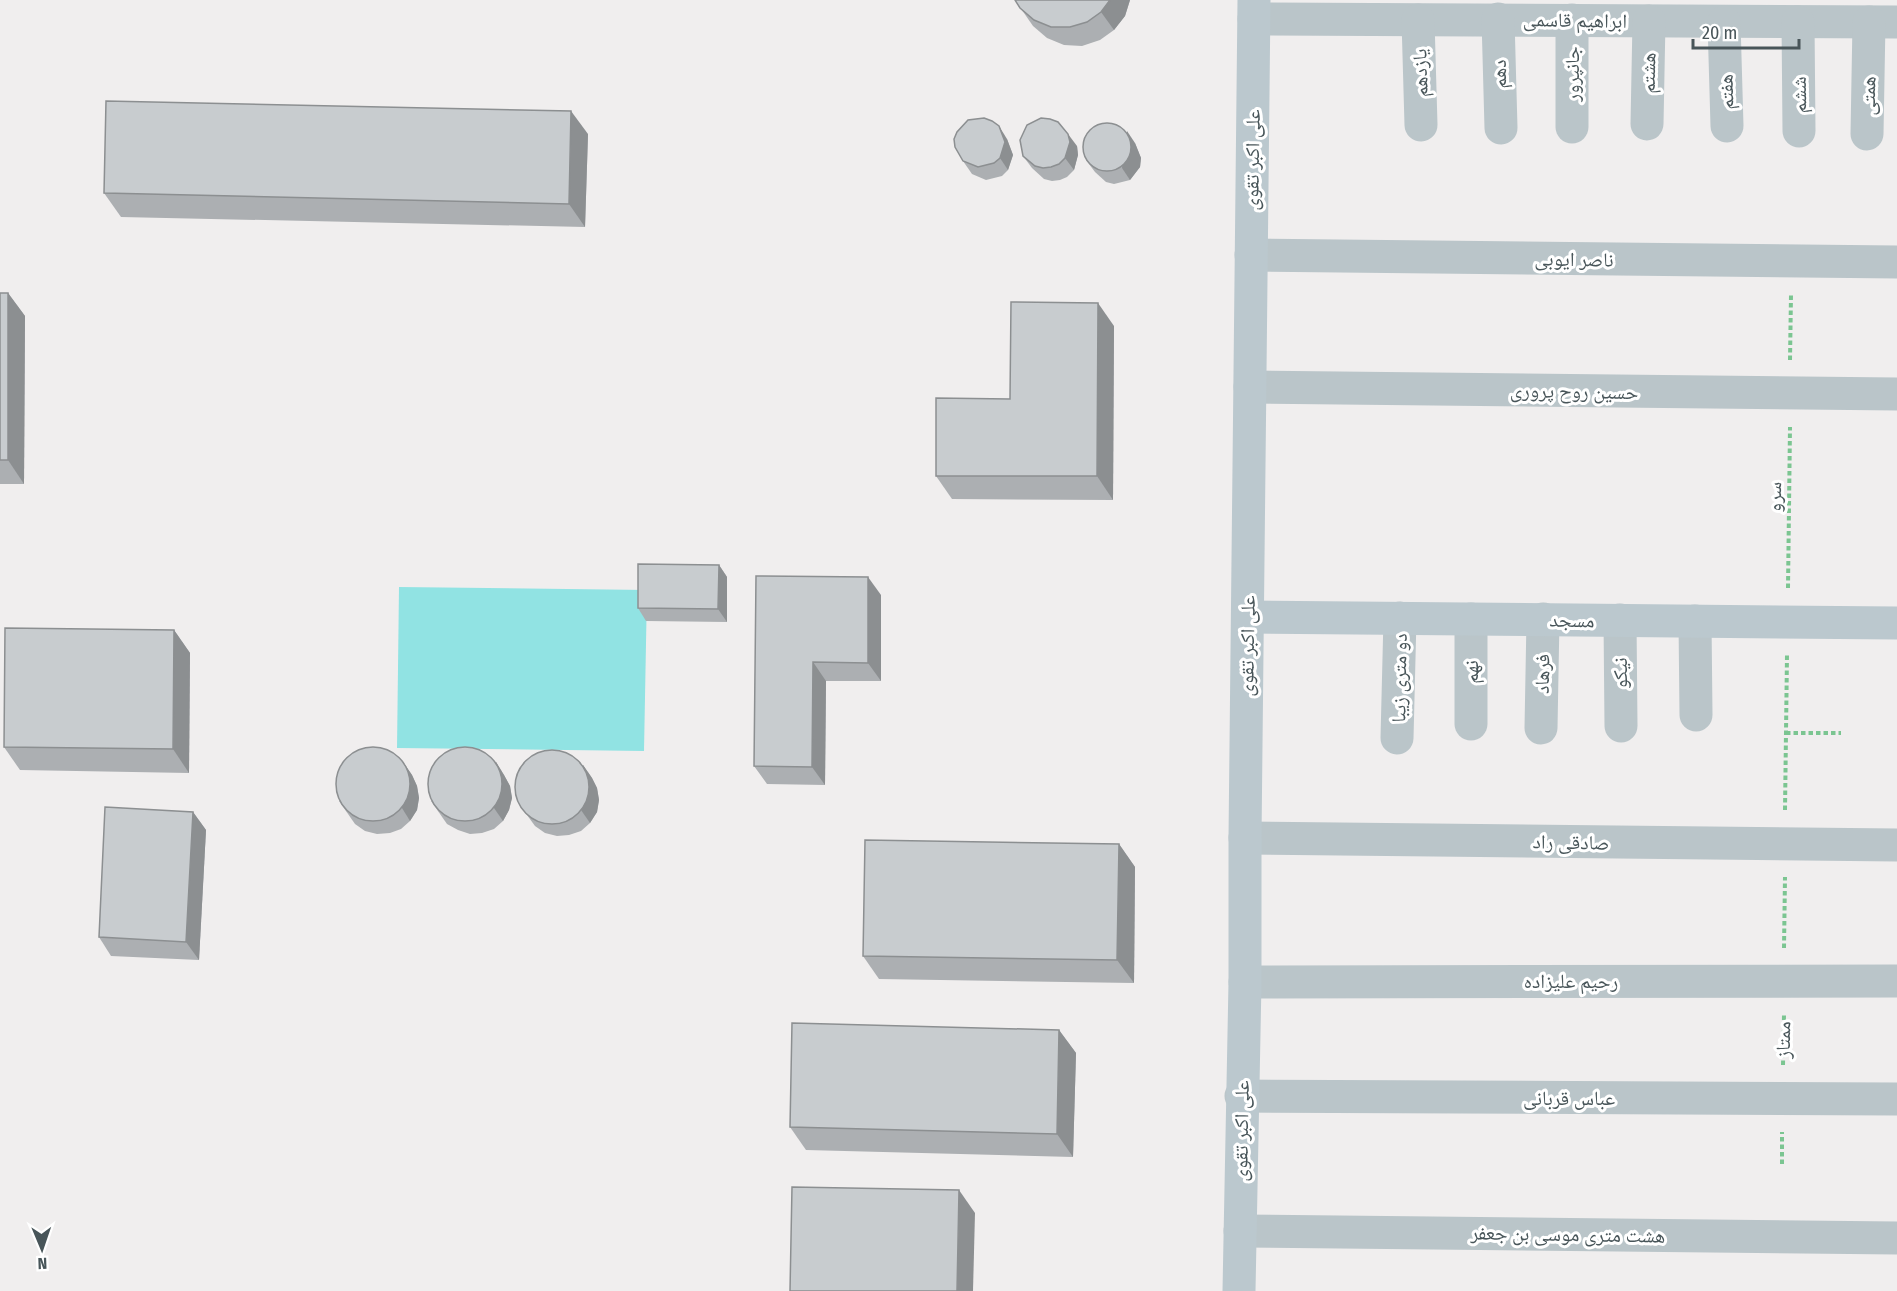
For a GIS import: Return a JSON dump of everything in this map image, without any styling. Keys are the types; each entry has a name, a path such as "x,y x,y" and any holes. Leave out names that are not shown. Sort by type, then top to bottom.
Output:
{"main road":[{"name":"علی اکبر تقوی","path":"1239,1291 1245,982 1254,9"},
{"name":"مسجد","path":"1248,617 1897,623"}],"street":[{"name":"ابراهیم قاسمی","path":"1254,9 1418,20 1883,22"},
{"name":"دهم","path":"1498,19 1501,128"},
{"name":"یازدهم","path":"1418,20 1421,126"},
{"name":"جانپرور","path":"1572,20 1572,127"},
{"name":"هشتم","path":"1647,124 1649,21"},
{"name":"هفتم","path":"1724,22 1727,126"},
{"name":"ششم","path":"1798,22 1799,131"},
{"name":"همتی","path":"1867,134 1883,22"},
{"name":"ناصر ایوبی","path":"1251,255 1897,262"},
{"name":"حسین روح پروری","path":"1250,387 1897,394"},
{"name":"دو متری زیبا","path":"1398,738 1400,618"},
{"name":"نهم","path":"1471,619 1471,724"},
{"name":"فرهاد","path":"1541,728 1543,619"},
{"name":"نیکو","path":"1620,620 1620,726"},
{"path":"1695,621 1696,715"},
{"name":"صادقی راد","path":"1245,838 1897,845"},
{"name":"رحیم علیزاده","path":"1245,982 1897,981"},
{"name":"عباس قربانی","path":"1241,1096 1897,1100"},
{"name":"هشت متری موسی بن جعفر","path":"1240,1231 1897,1238"}],"path":[{"name":"سرو","path":"1784,981 1791,261"},
{"path":"1786,733 1841,733"},
{"name":"ممتاز","path":"1783,1099 1784,981"}],"water":[{"path":"399,587 647,590 644,751 397,748"}],"building":[{"path":"1015,0 1110,0 1101,12 1087,22 1070,27 1051,27 1034,20 1020,8"},
{"path":"106,101 571,111 569,204 104,193"},
{"path":"984,118 999,126 1005,142 1000,158 994,163 978,167 963,161 955,147 954,139 968,120"},
{"path":"1041,118 1058,122 1068,134 1070,142 1065,158 1059,164 1043,168 1035,166 1023,156 1020,140 1027,125"},
{"path":"1102,123 1112,123 1127,133 1131,147 1127,161 1121,167 1112,171 1102,171 1087,161 1083,152 1083,142 1093,127"},
{"path":"0,293 8,293 8,460 0,460"},
{"path":"1011,302 1098,303 1097,476 936,476 936,398 1010,399"},
{"path":"638,564 719,565 718,609 638,608"},
{"path":"756,576 868,577 868,663 813,662 812,767 754,766"},
{"path":"5,628 174,630 173,749 4,747"},
{"path":"366,747 380,747 394,753 404,763 410,777 408,798 394,815 380,821 366,821 352,815 342,805 336,791 336,777 342,763 352,753"},
{"path":"458,747 472,747 486,753 496,763 502,777 502,791 496,805 486,815 472,821 458,821 444,815 434,805 428,791 428,777 434,763 444,753"},
{"path":"545,750 559,750 573,756 583,766 589,780 589,794 583,808 573,818 559,824 545,824 531,818 521,808 515,794 515,780 521,766 531,756"},
{"path":"105,807 193,812 186,942 99,937"},
{"path":"865,840 1119,844 1117,960 863,956"},
{"path":"792,1023 1059,1030 1057,1134 790,1127"},
{"path":"792,1187 959,1190 957,1291 790,1291"}]}
